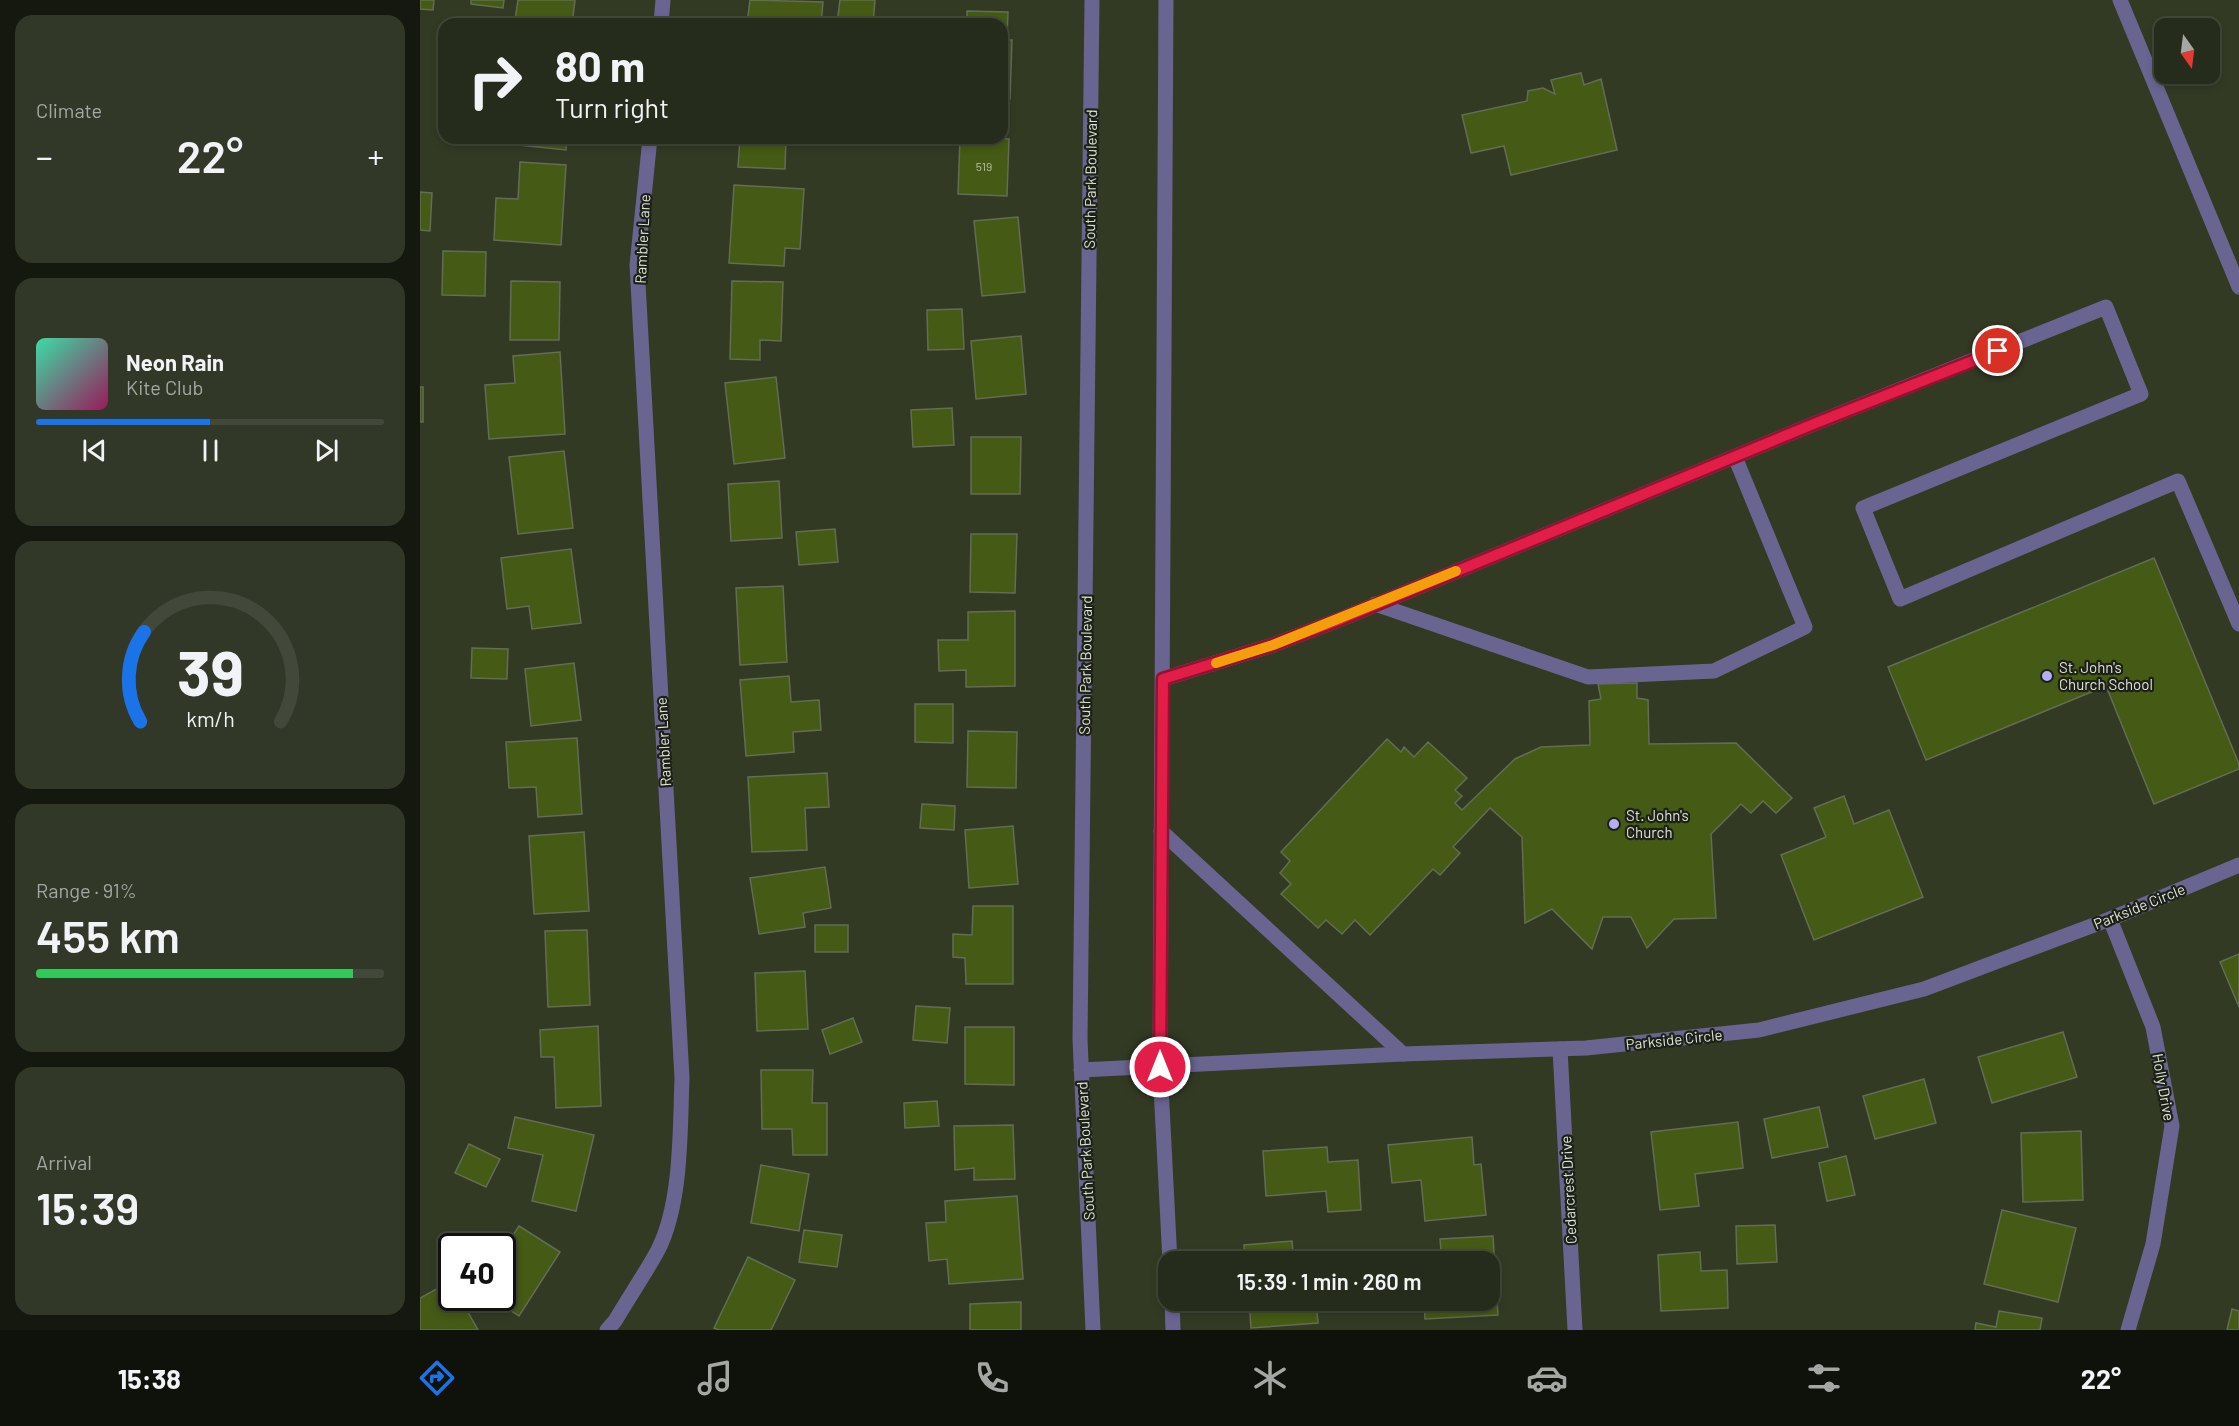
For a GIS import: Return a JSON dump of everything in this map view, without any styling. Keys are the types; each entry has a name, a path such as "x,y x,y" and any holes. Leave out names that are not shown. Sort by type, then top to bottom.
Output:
{"street":[{"path":"662,18 663,0"},
{"name":"South Park Boulevard","path":"1092,0 1081,1070 1093,1330"},
{"path":"1166,0 1160,1067 1169,1251"},
{"path":"2120,0 2234,262 2239,287"},
{"name":"Rambler Lane","path":"607,1330 615,1321 659,1248 670,1211 679,1162 682,1078 637,265 649,144"},
{"path":"1163,679 1273,645 2106,307 2141,394 1863,508 1900,599 2178,481 2239,624"},
{"path":"1375,604 1588,677 1714,671 1805,627 1735,457"},
{"path":"1161,831 1403,1054"},
{"name":"Parkside Circle","path":"1081,1070 1403,1054 1586,1048 1759,1030 1924,989 2110,919 2239,865"},
{"name":"Holly Drive","path":"2110,919 2153,1027 2172,1126 2153,1244 2128,1330"},
{"name":"Cedarcrest Drive","path":"1560,1049 1575,1330"},
{"path":"1172,1311 1173,1330"}],"building":[{"path":"420,0 434,0 433,10 420,9"},
{"path":"471,0 504,0 503,8 471,4"},
{"path":"518,0 575,0 573,18 515,18"},
{"path":"750,0 823,2 822,18 748,18"},
{"path":"840,0 875,0 874,18 838,18"},
{"path":"967,11 1008,12 1008,18 967,18"},
{"path":"1008,40 1012,40 1010,99 1008,99"},
{"path":"1581,73 1584,85 1601,79 1617,150 1511,175 1504,146 1471,153 1462,115 1527,101 1528,91 1543,88 1555,94 1551,80"},
{"path":"1009,139 1007,196 958,194 960,144 1008,144"},
{"path":"519,144 566,144 566,150"},
{"path":"740,144 786,144 785,169 738,167"},
{"path":"520,162 566,165 561,245 494,240 496,198 518,199"},
{"path":"734,185 804,189 800,249 785,248 784,266 729,263"},
{"path":"420,192 432,193 430,231 420,230"},
{"path":"1018,217 1025,292 982,296 974,221"},
{"path":"443,251 486,252 485,296 442,295"},
{"path":"511,281 560,282 559,340 510,340"},
{"path":"732,281 783,282 781,341 760,340 760,360 730,359"},
{"path":"962,309 964,349 928,350 927,310"},
{"path":"1021,336 1026,394 976,399 971,341"},
{"path":"560,352 565,434 489,439 485,385 515,383 513,356"},
{"path":"776,377 785,458 734,464 725,383"},
{"path":"420,387 423,387 423,422 420,422"},
{"path":"952,408 954,445 913,447 911,410"},
{"path":"971,437 1021,437 1020,494 971,494"},
{"path":"564,451 573,528 518,534 509,457"},
{"path":"779,481 782,538 731,541 728,484"},
{"path":"835,529 838,562 799,565 796,532"},
{"path":"971,534 1017,534 1015,593 970,592"},
{"path":"571,549 581,623 532,629 529,606 507,609 501,558"},
{"name":"St. John's Church School","path":"2154,558 2239,764 2239,769 2154,804 2106,686 1926,760 1888,667"},
{"path":"783,586 787,662 740,665 736,588"},
{"path":"1015,611 1015,686 966,687 966,670 939,671 938,640 968,640 968,612"},
{"path":"472,648 508,649 507,679 471,678"},
{"path":"574,663 581,720 531,726 525,669"},
{"path":"789,676 791,702 819,700 821,730 793,732 794,752 746,756 740,680"},
{"name":"St. John's Church","path":"1637,683 1637,698 1648,700 1649,744 1736,743 1792,798 1776,813 1763,801 1751,813 1741,804 1711,834 1716,918 1674,919 1647,948 1631,917 1603,917 1592,949 1552,909 1525,923 1522,837 1490,808 1453,847 1460,853 1440,875 1433,869 1370,935 1355,920 1342,934 1326,920 1318,928 1281,894 1291,884 1280,873 1290,861 1281,852 1387,739 1401,752 1404,747 1414,757 1428,742 1467,778 1455,790 1462,796 1455,803 1462,810 1515,759 1541,747 1590,745 1589,701 1601,699 1598,684"},
{"path":"915,704 953,704 953,743 915,742"},
{"path":"968,731 1017,732 1016,788 967,787"},
{"path":"577,738 582,814 538,817 536,787 509,788 506,742"},
{"path":"827,773 829,807 805,808 807,850 752,852 748,777"},
{"path":"1844,796 1854,824 1889,810 1923,897 1814,940 1781,855 1826,837 1814,808"},
{"path":"922,804 955,806 954,830 920,828"},
{"path":"1013,826 1018,884 969,888 965,830"},
{"path":"584,832 589,911 534,914 529,836"},
{"path":"825,867 831,908 803,913 805,927 759,934 750,878"},
{"path":"973,906 1013,906 1013,984 966,984 965,958 953,957 953,934 972,935"},
{"path":"815,925 848,925 848,952 815,952"},
{"path":"587,930 590,1005 548,1007 545,931"},
{"path":"2239,954 2239,1007 2220,962"},
{"path":"805,971 808,1029 757,1031 755,973"},
{"path":"916,1006 950,1008 947,1043 913,1040"},
{"path":"853,1018 862,1042 830,1054 822,1030"},
{"path":"598,1026 601,1106 556,1108 554,1057 541,1057 540,1030"},
{"path":"965,1027 1014,1027 1014,1085 965,1084"},
{"path":"2063,1032 2077,1077 1992,1103 1978,1057"},
{"path":"761,1070 813,1070 812,1103 827,1103 827,1155 793,1155 792,1129 762,1129"},
{"path":"1924,1079 1936,1123 1875,1139 1863,1096"},
{"path":"937,1101 939,1126 905,1128 904,1103"},
{"path":"1819,1107 1828,1147 1772,1158 1764,1119"},
{"path":"515,1117 594,1135 576,1211 532,1201 543,1155 508,1148"},
{"path":"1738,1122 1743,1168 1695,1174 1699,1206 1660,1210 1651,1132"},
{"path":"1013,1125 1015,1179 974,1180 974,1168 955,1170 954,1126"},
{"path":"2081,1131 2083,1200 2023,1202 2021,1133"},
{"path":"1472,1137 1474,1165 1481,1164 1486,1215 1425,1221 1421,1180 1392,1183 1388,1145"},
{"path":"469,1144 500,1159 486,1187 455,1173"},
{"path":"1327,1147 1328,1162 1358,1160 1361,1210 1328,1212 1326,1191 1266,1196 1263,1151"},
{"path":"1846,1156 1855,1195 1827,1201 1819,1163"},
{"path":"761,1165 809,1174 799,1231 751,1223"},
{"path":"1017,1196 1023,1279 949,1284 947,1259 929,1261 926,1223 946,1222 945,1201"},
{"path":"2002,1210 2076,1228 2058,1302 1984,1284"},
{"path":"1775,1225 1777,1262 1737,1264 1736,1226"},
{"path":"519,1226 560,1252 519,1316 511,1311 516,1311 514,1233"},
{"path":"804,1230 842,1235 837,1267 799,1262"},
{"path":"1493,1236 1494,1251 1441,1251 1440,1239"},
{"path":"1292,1241 1293,1251 1244,1251 1244,1245"},
{"path":"1700,1252 1701,1271 1727,1270 1728,1308 1661,1311 1658,1255"},
{"path":"748,1257 795,1280 771,1330 719,1330 714,1328"},
{"path":"438,1288 438,1311 467,1311 478,1330 420,1330 420,1298"},
{"path":"1021,1302 1021,1330 970,1330 970,1304"},
{"path":"2232,1309 2239,1311 2239,1330 2227,1330"},
{"path":"1250,1311 1317,1311 1318,1323 1251,1328"},
{"path":"1425,1311 1498,1311 1498,1315 1425,1319"},
{"path":"1999,1311 2042,1318 2040,1330 1975,1330 1976,1323 1996,1327"}],"slow traffic":[{"path":"1216,663 1273,645 1341,619 1456,571"}],"place":[{"name":"St. John's Church School","path":"2047,676"},
{"name":"St. John's Church","path":"1614,824"}],"route":[{"path":"1160,1067 1163,679 1273,645 1341,619 1816,423 1826,421 1998,351"}]}
